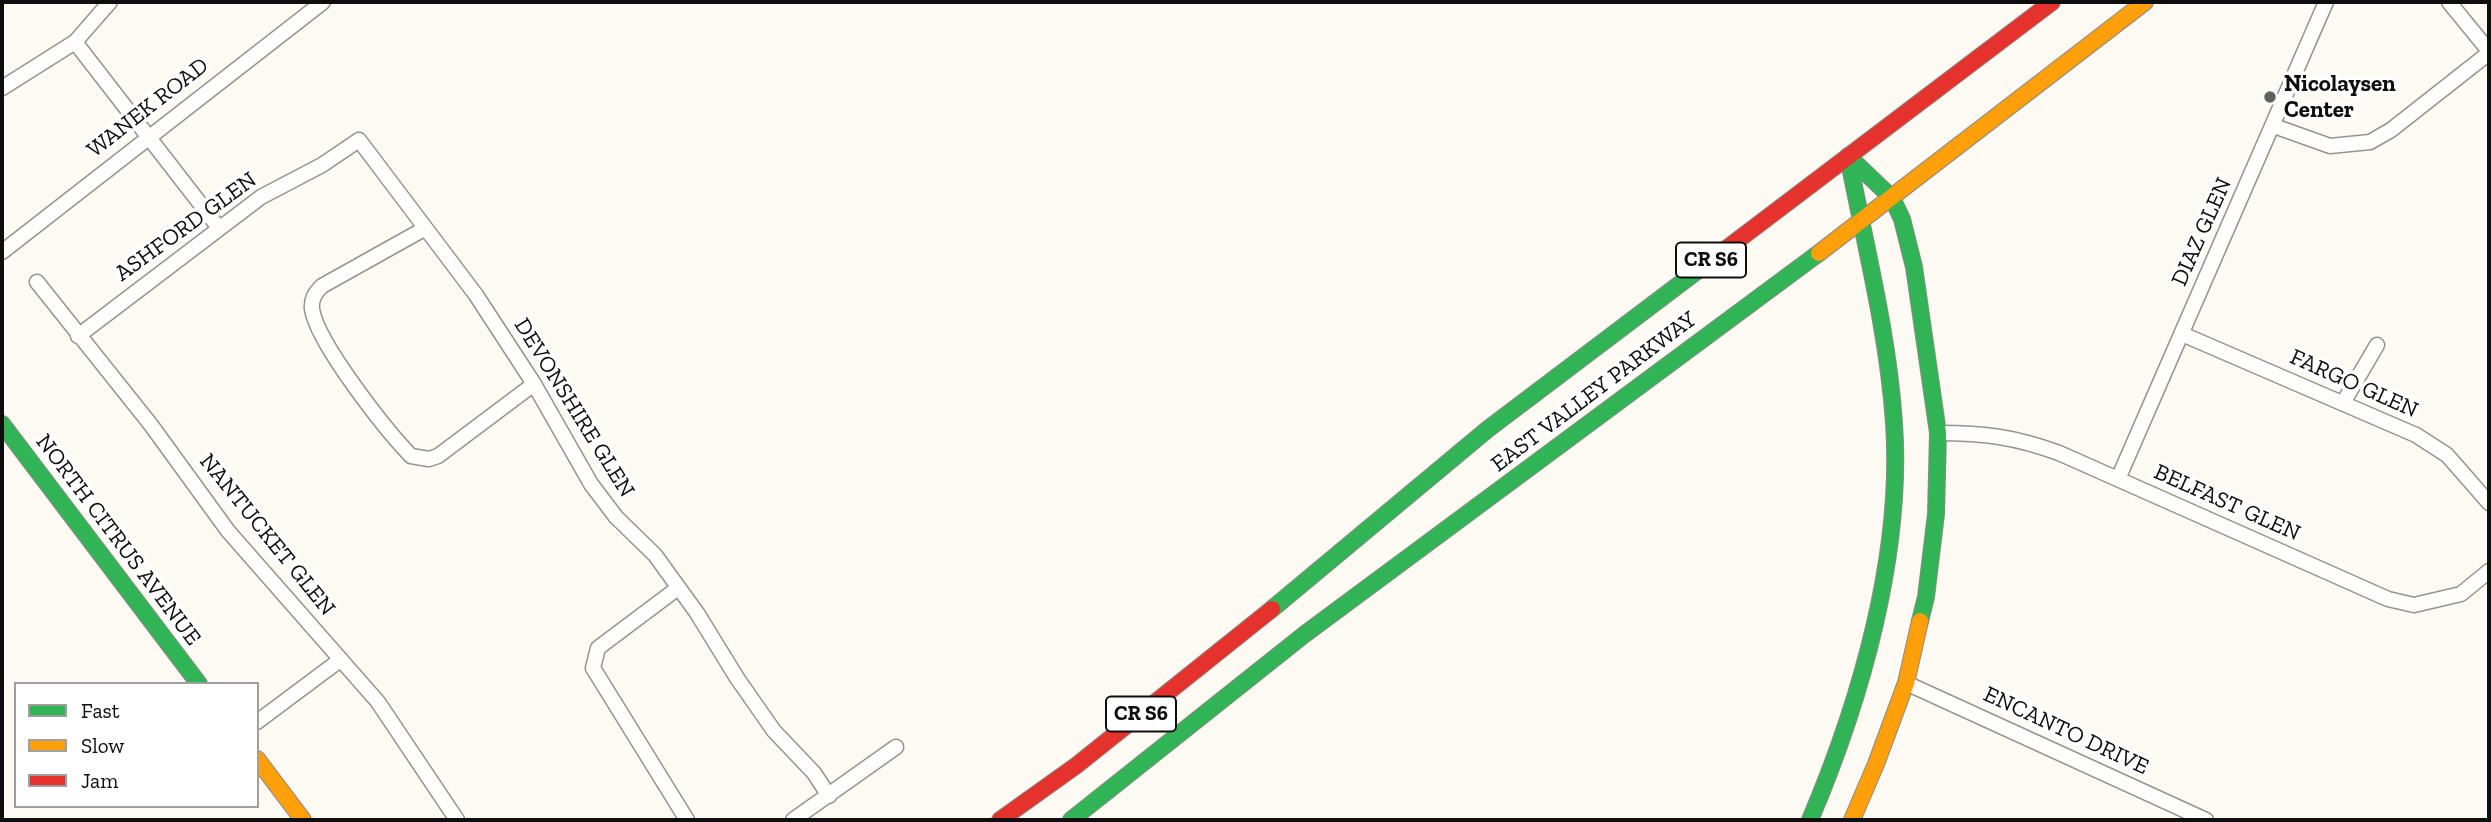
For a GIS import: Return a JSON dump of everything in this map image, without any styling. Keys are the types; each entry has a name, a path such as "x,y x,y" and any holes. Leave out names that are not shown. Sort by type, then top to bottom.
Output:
{"main road":[{"name":"EAST VALLEY PARKWAY","path":"1000,820 1077,765 1216,655 1488,429 2052,2"},
{"name":"EAST VALLEY PARKWAY","path":"1070,820 1305,634 1892,198 2146,2"},
{"path":"1848,156 1892,198 1902,219 1914,267 1938,433 1936,514 1926,597 1906,682 1877,764 1852,820"},
{"path":"1810,820 1846,735 1868,661 1884,579 1891,520 1895,436 1889,376 1877,294 1848,156"},
{"name":"NORTH CITRUS AVENUE","path":"2,424 197,682"},
{"path":"259,762 303,820"}],"street":[{"path":"2,89 75,42 110,2"},
{"name":"WANEK ROAD","path":"2,252 323,2"},
{"name":"DIAZ GLEN","path":"2118,479 2326,2"},
{"path":"2274,126 2330,146 2370,142 2391,130 2489,52 2449,2"},
{"path":"75,42 219,228"},
{"name":"ASHFORD GLEN","path":"78,336 261,197 322,165 359,140"},
{"name":"DEVONSHIRE GLEN","path":"359,140 475,295 534,384 591,484 616,517 655,555 697,613 774,731 814,773 829,796"},
{"path":"424,229 322,285 314,295 312,307 317,328 353,384 411,456 429,458 438,456 534,384"},
{"name":"NANTUCKET GLEN","path":"37,282 151,425 228,531 378,702 457,820"},
{"name":"FARGO GLEN","path":"2182,334 2416,435 2447,455 2489,503"},
{"path":"2343,403 2376,345"},
{"name":"BELFAST GLEN","path":"1938,433 1983,433 2022,440 2059,453 2388,599 2414,605 2461,594 2489,571"},
{"path":"678,588 597,648 593,667 687,820"},
{"path":"259,721 340,660"},
{"name":"ENCANTO DRIVE","path":"1906,682 2206,820"},
{"path":"793,820 895,747"}],"traffic: fast":[{"path":"1848,156 1892,198 1902,219 1914,267 1938,433 1936,514 1926,597 1920,621"},
{"path":"1810,820 1846,726 1874,626 1885,575 1895,473 1894,423 1887,356 1848,156"},
{"path":"1071,820 1305,634 1819,253"},
{"path":"1272,609 1488,429 1701,268"},
{"path":"2,424 197,682"}],"traffic: slow":[{"path":"1819,253 2145,2"},
{"path":"1852,820 1906,683 1920,621"},
{"path":"259,762 303,820"}],"traffic: jam":[{"path":"1701,268 2052,2"},
{"path":"1000,820 1077,765 1272,609"}],"place":[{"name":"Nicolaysen Center","path":"2270,97"}]}
